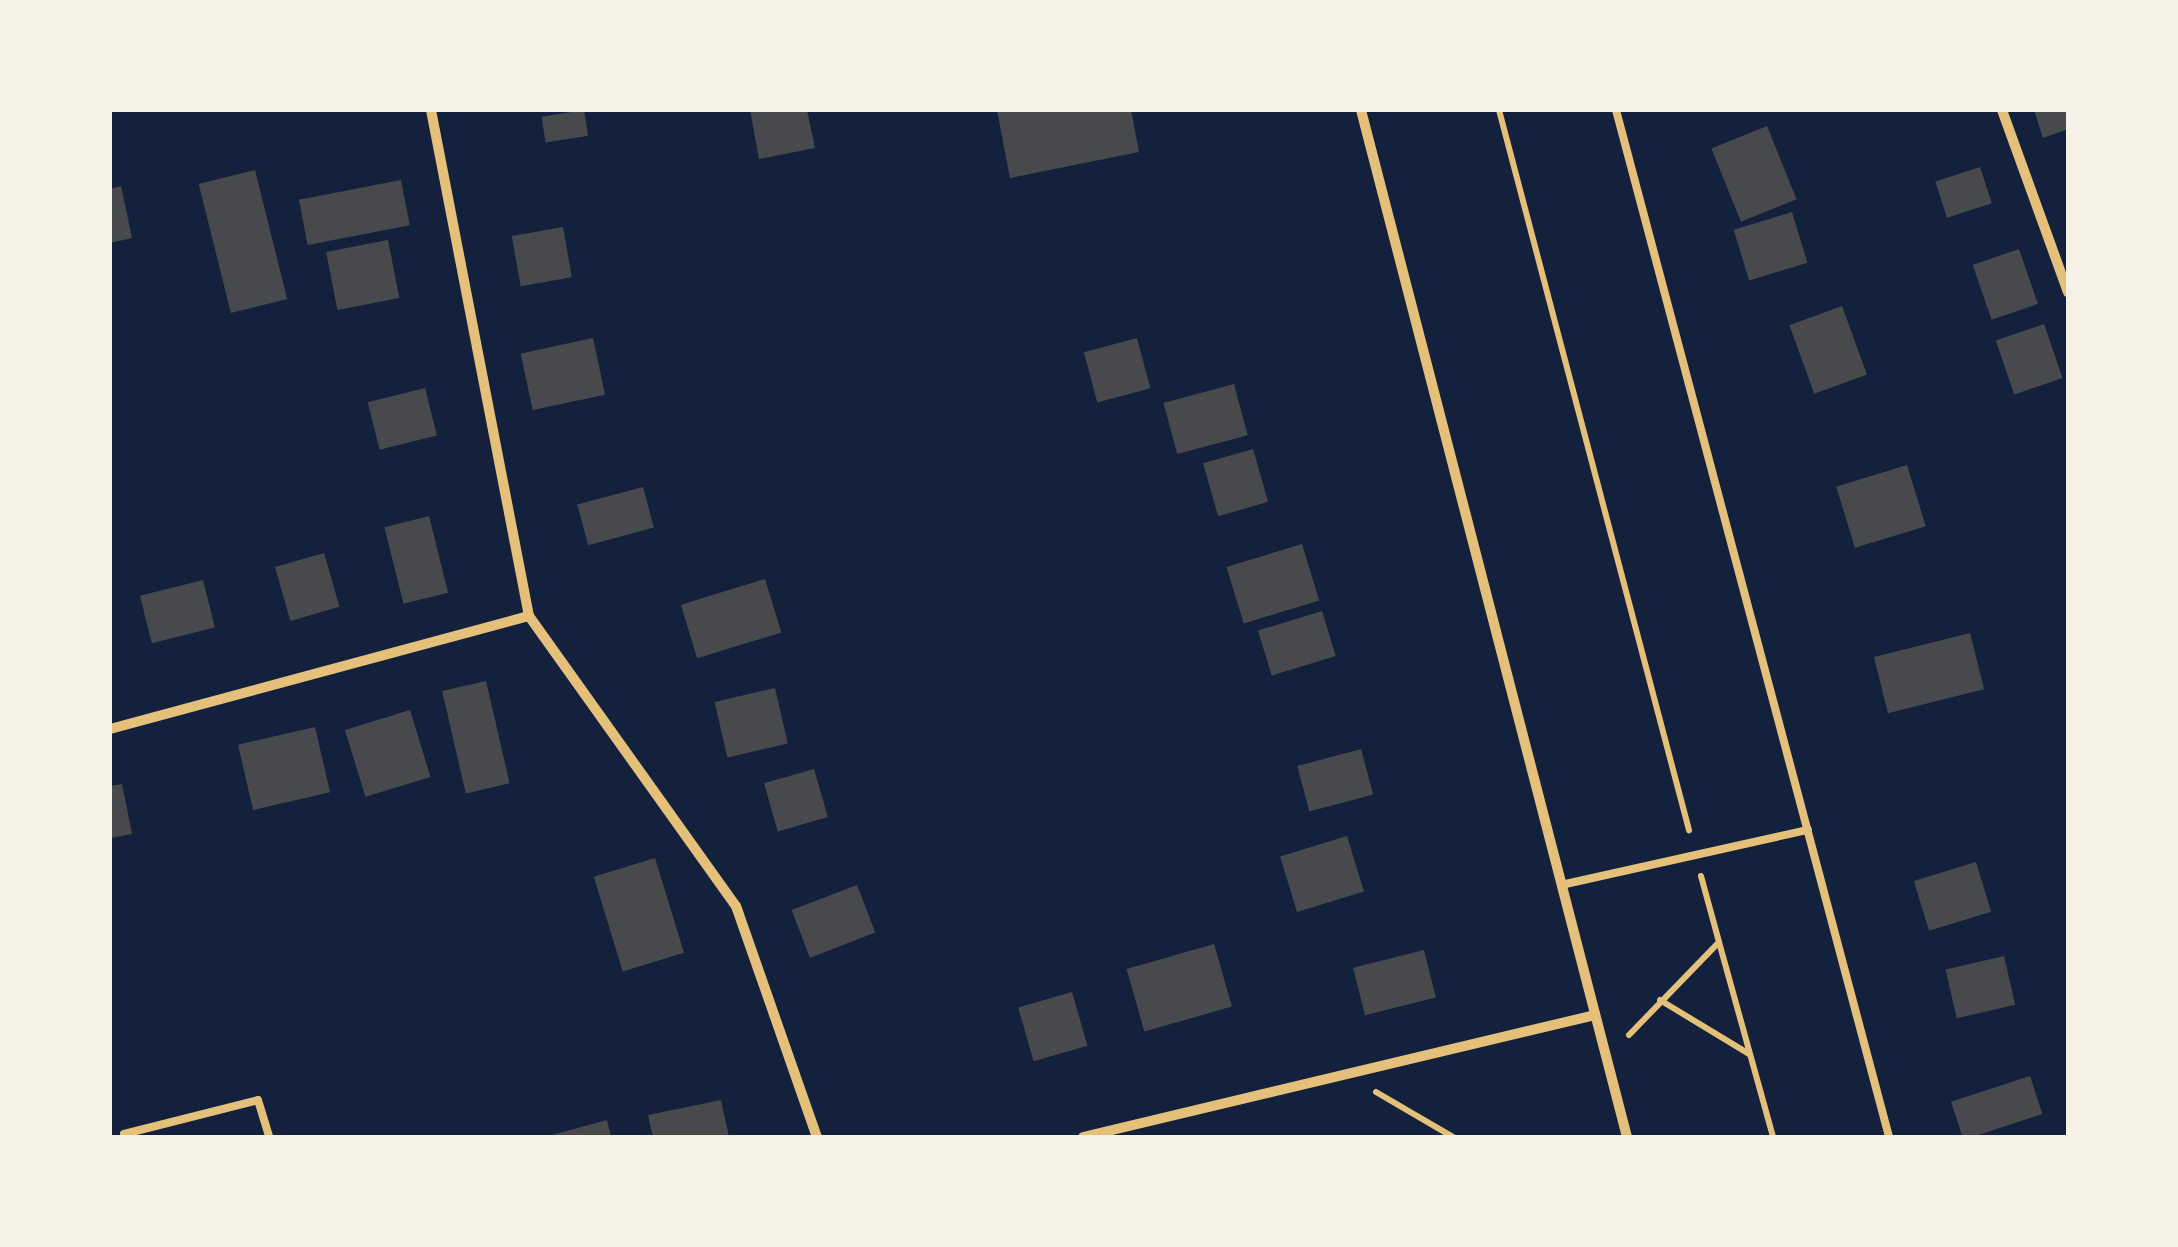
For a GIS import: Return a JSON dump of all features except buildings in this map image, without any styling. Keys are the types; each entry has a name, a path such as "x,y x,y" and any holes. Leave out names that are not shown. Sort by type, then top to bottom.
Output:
{"street":[{"path":"431,110 529,616 736,906 817,1137"},
{"path":"1361,110 1627,1137"},
{"path":"2002,110 2068,292"},
{"path":"110,729 529,616"},
{"path":"1083,1137 1595,1015"}],"lane":[{"path":"1616,110 1890,1137"},
{"path":"1561,885 1808,830"},
{"path":"124,1134 258,1100 269,1137"}],"path":[{"path":"1499,110 1773,1137"},
{"path":"1633,1050 1628,1032 1719,942"},
{"path":"1660,1000 1750,1056"},
{"path":"1361,1071 1381,1099 1453,1137"}]}
